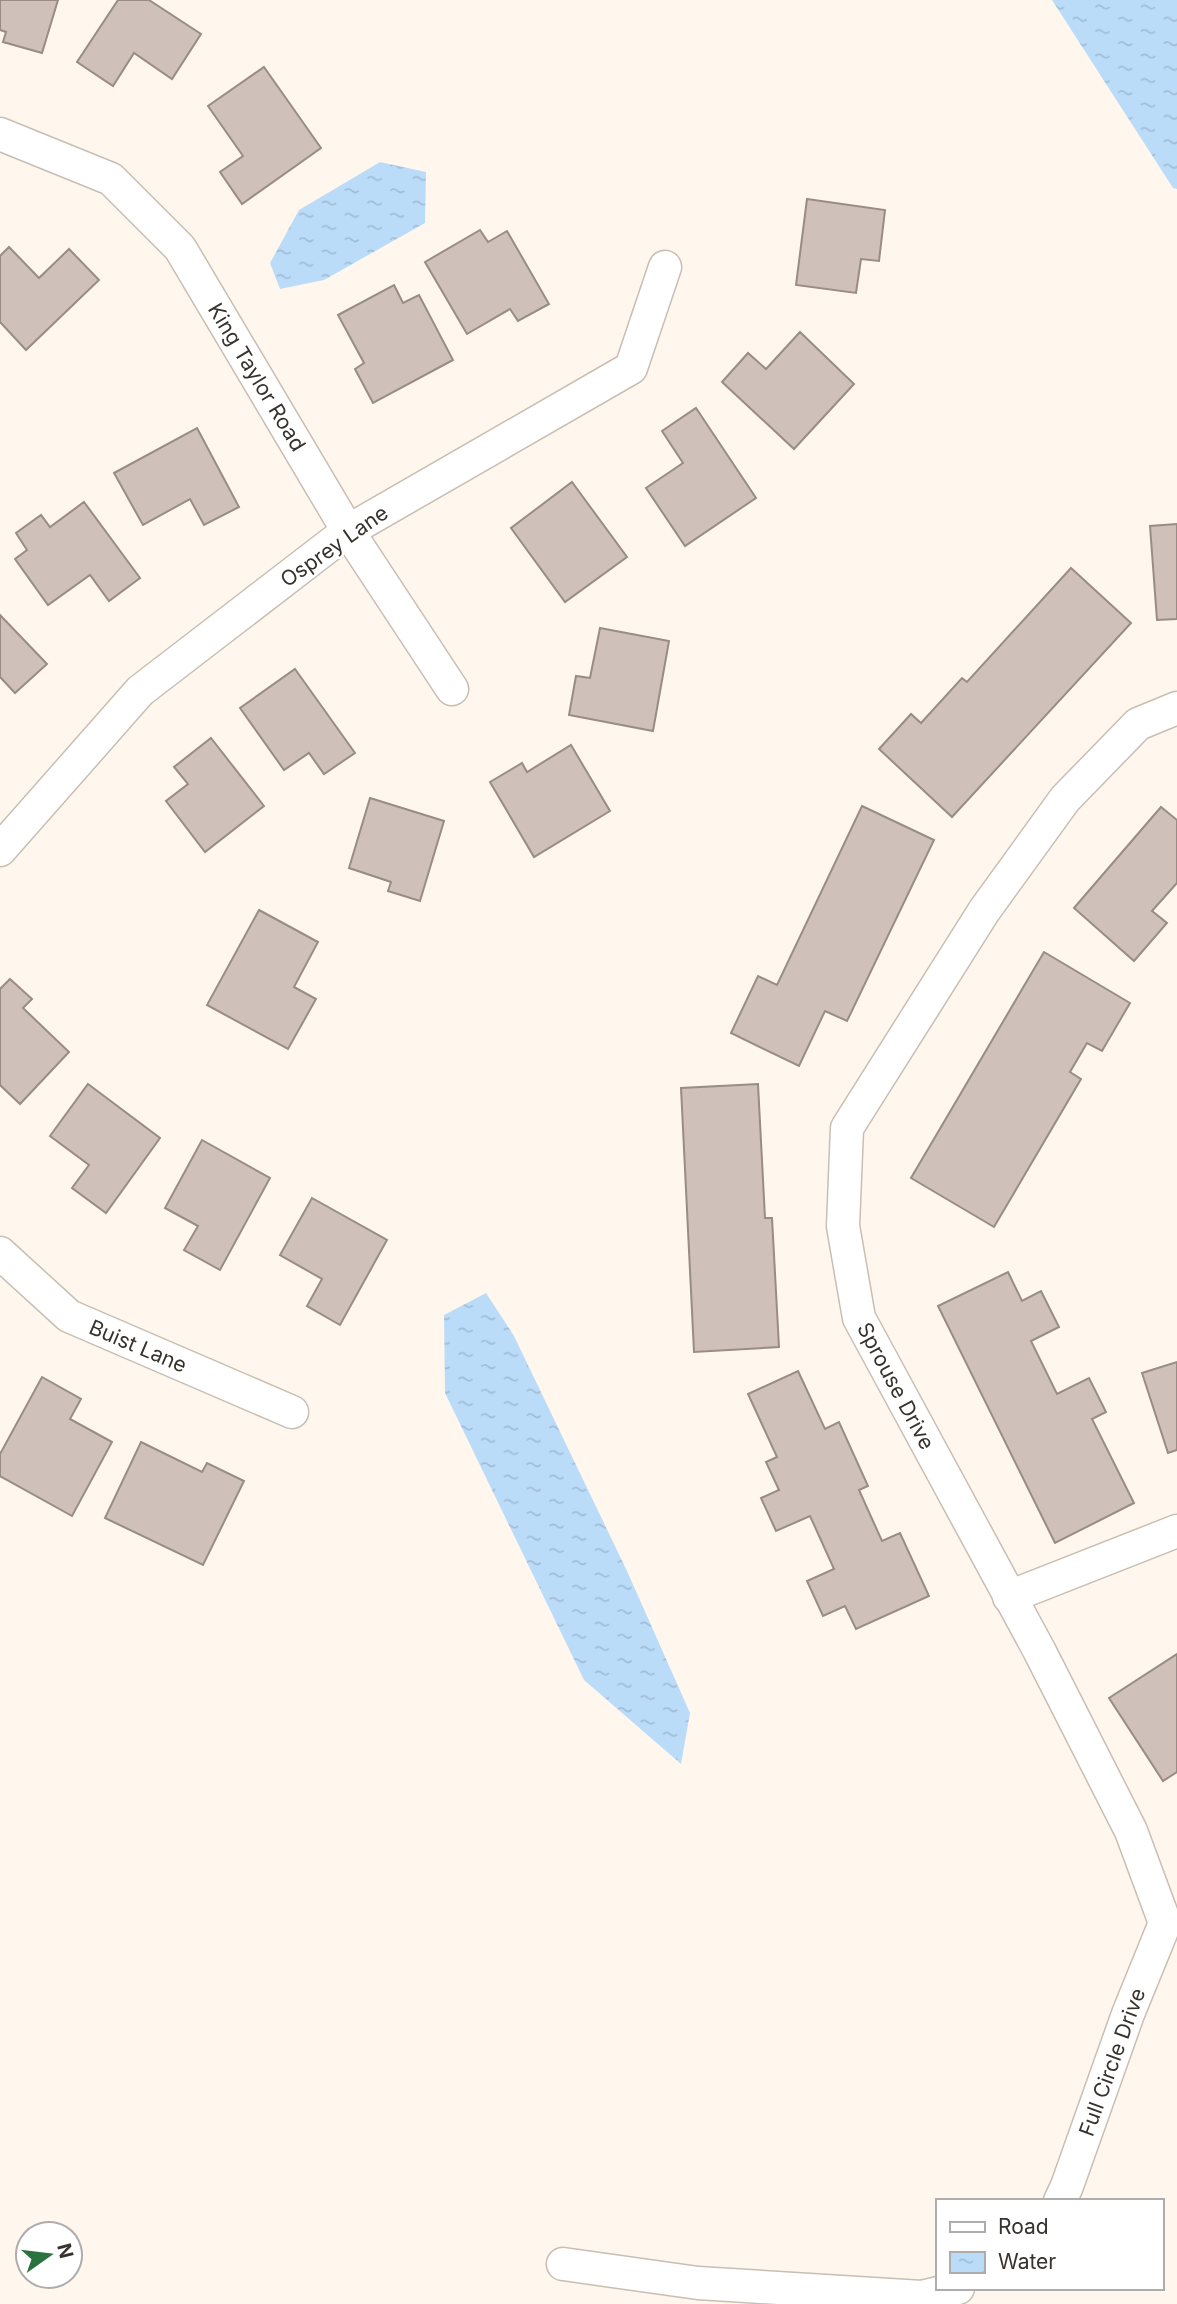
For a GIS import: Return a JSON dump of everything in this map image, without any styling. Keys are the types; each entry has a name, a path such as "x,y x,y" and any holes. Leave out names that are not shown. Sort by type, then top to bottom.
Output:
{"street":[{"name":"King Taylor Road","path":"0,134 111,179 180,248 348,531 452,689"},
{"name":"Osprey Lane","path":"0,850 140,691 348,531 631,368 665,267"},
{"name":"Sprouse Drive","path":"1165,1923 1131,1831 1039,1650 859,1318 843,1226 847,1128 984,911 1065,799 1138,724 1177,708"},
{"name":"Buist Lane","path":"0,1253 69,1316 292,1412"},
{"path":"1009,1597 1177,1531"},
{"name":"Full Circle Drive","path":"1061,2199 1128,2014 1165,1923"},
{"path":"563,2264 698,2283 922,2297 950,2290"}],"water":[{"path":"1052,0 1177,0 1177,189 1173,188"},
{"path":"380,162 426,172 425,223 324,280 280,289 270,263 299,210"},
{"path":"486,1293 514,1336 627,1571 690,1713 681,1764 584,1680 445,1393 444,1315"}],"building":[{"path":"0,0 58,0 42,53 3,42 6,32 0,30"},
{"path":"118,0 149,0 201,34 172,79 134,53 113,86 77,62"},
{"path":"264,67 321,148 242,204 220,172 243,156 208,106"},
{"path":"807,199 885,210 879,261 861,259 856,293 796,285"},
{"path":"480,230 488,242 507,231 549,304 518,321 510,309 467,334 425,262"},
{"path":"9,247 39,278 69,249 99,280 26,350 0,322 0,256"},
{"path":"394,285 403,303 419,295 453,360 373,403 355,369 364,363 338,315"},
{"path":"800,332 854,384 794,449 722,382 748,353 766,369"},
{"path":"696,408 756,498 685,546 646,488 683,463 662,431"},
{"path":"197,428 239,507 204,525 190,499 143,525 114,473"},
{"path":"572,482 627,557 565,602 511,528"},
{"path":"84,502 140,578 109,601 90,575 48,605 15,559 27,550 16,533 41,515 50,527"},
{"path":"1177,524 1177,619 1157,620 1150,526"},
{"path":"1071,568 1131,623 952,817 879,749 911,714 921,723 962,678 967,682"},
{"path":"0,615 47,664 15,693 0,677"},
{"path":"600,628 669,641 653,731 569,715 576,676 590,678"},
{"path":"295,669 355,753 324,774 309,753 284,770 240,708"},
{"path":"211,738 264,806 205,852 166,801 188,784 174,767"},
{"path":"571,745 610,811 534,857 490,782 522,763 527,772"},
{"path":"370,798 444,821 420,901 388,891 391,882 349,868"},
{"path":"862,806 934,840 847,1021 825,1011 799,1066 731,1033 758,976 777,985"},
{"path":"1161,807 1177,820 1177,883 1152,911 1167,923 1134,961 1074,908"},
{"path":"259,910 318,942 294,987 316,999 288,1049 207,1005"},
{"path":"1044,952 1130,1003 1102,1051 1087,1043 1070,1072 1081,1079 994,1227 911,1178"},
{"path":"10,979 32,999 23,1008 69,1052 20,1104 0,1085 0,989"},
{"path":"88,1084 160,1138 106,1213 72,1188 89,1165 50,1136"},
{"path":"758,1084 765,1218 772,1218 779,1347 694,1352 681,1088"},
{"path":"202,1140 270,1178 220,1270 184,1250 198,1226 165,1208"},
{"path":"312,1198 387,1240 340,1325 307,1306 322,1279 280,1255"},
{"path":"1008,1272 1022,1301 1041,1291 1059,1327 1031,1341 1057,1394 1089,1378 1106,1412 1092,1419 1134,1503 1055,1543 938,1306"},
{"path":"1177,1362 1177,1450 1168,1453 1142,1373"},
{"path":"798,1371 825,1429 839,1422 868,1486 859,1490 882,1541 900,1533 929,1596 856,1629 845,1606 823,1616 807,1581 834,1569 810,1516 776,1531 761,1498 779,1490 766,1462 777,1457 748,1394"},
{"path":"42,1377 81,1399 70,1419 112,1442 72,1516 0,1476 0,1454"},
{"path":"141,1442 202,1472 207,1463 244,1481 203,1565 105,1518"},
{"path":"1177,1654 1177,1772 1163,1781 1109,1698"}]}
